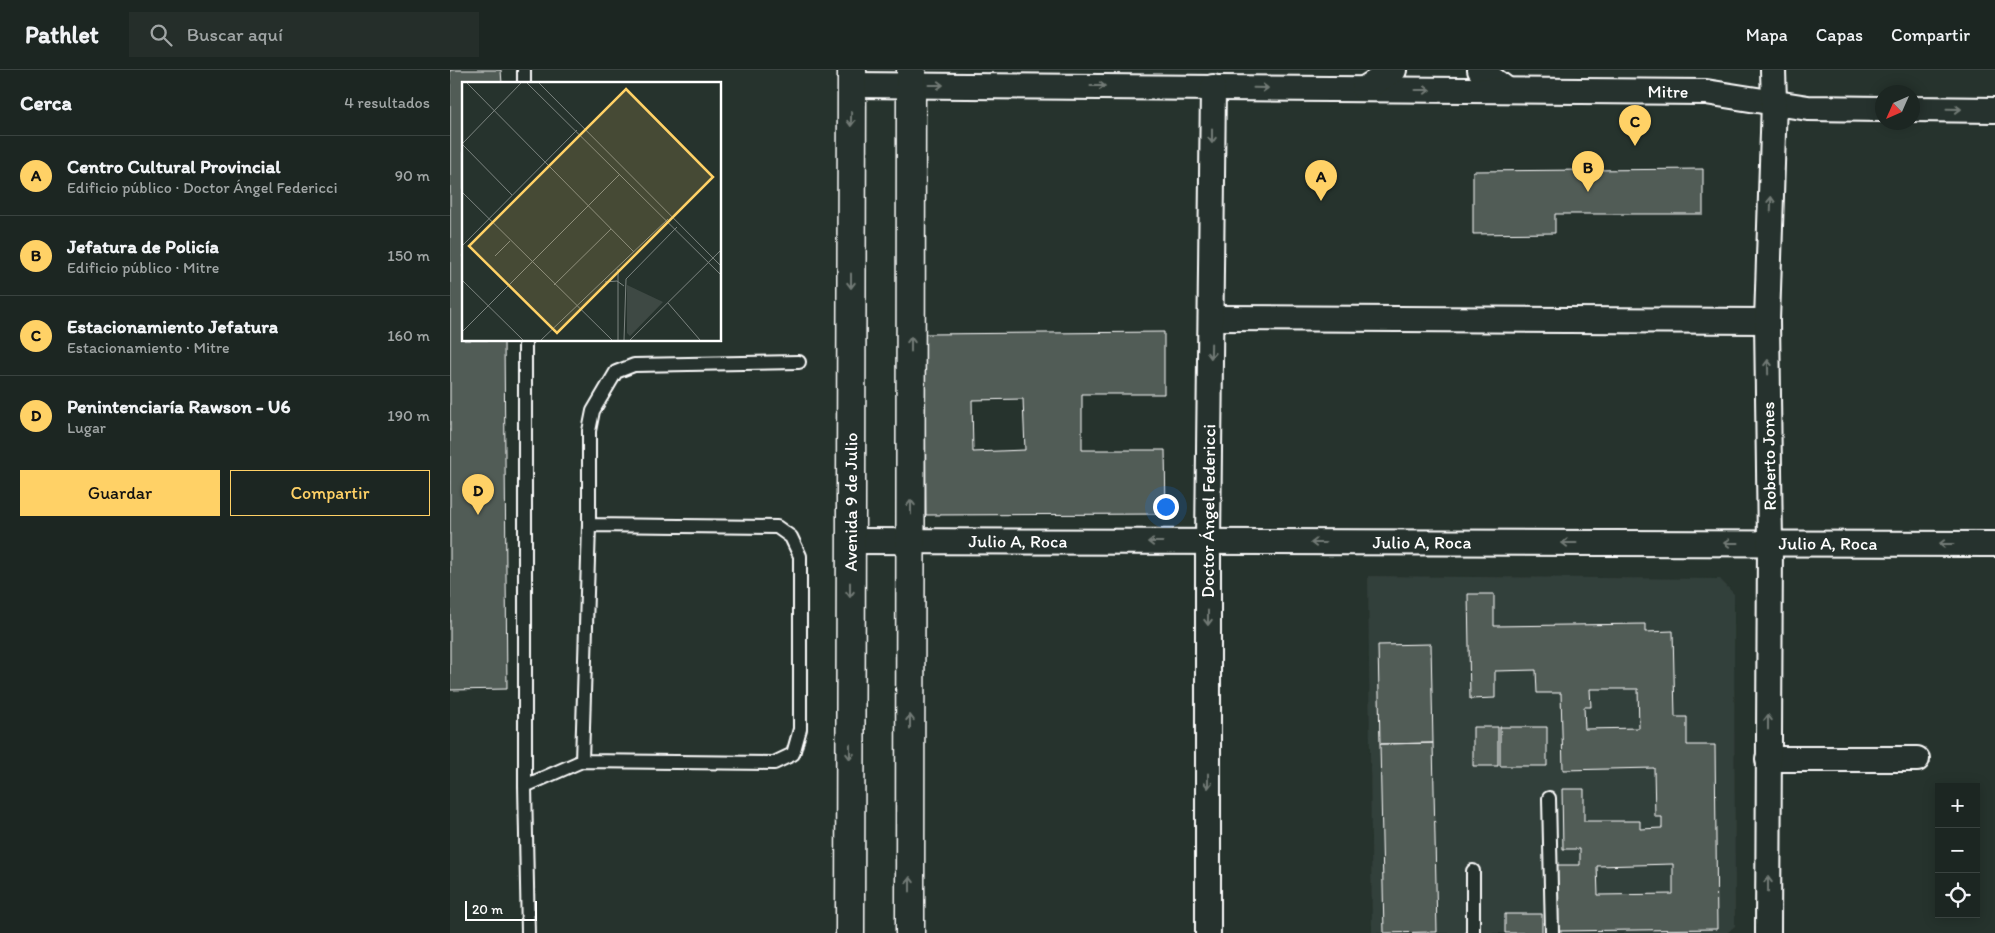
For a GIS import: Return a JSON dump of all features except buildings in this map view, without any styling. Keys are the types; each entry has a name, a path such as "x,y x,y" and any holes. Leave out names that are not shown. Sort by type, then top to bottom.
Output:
{"main road":[{"name":"Avenida 9 de Julio","path":"850,933 852,78"},
{"path":"910,933 911,78"}],"street":[{"path":"1370,80 1385,78 1394,70"},
{"path":"1480,70 1507,90"},
{"name":"Roberto Jones","path":"1768,933 1770,543 1767,321 1774,101 1772,70"},
{"name":"Mitre","path":"852,78 1213,87 1370,80 1507,90 1706,92 1774,101 1808,108 1875,109"},
{"name":"Doctor Ángel Federicci","path":"1208,933 1208,542 1212,318 1213,87"},
{"path":"1920,109 1995,110"},
{"path":"1212,318 1767,321"},
{"name":"Julio A, Roca","path":"850,541 1995,544"},
{"path":"1768,759 1917,759"}],"lane":[{"path":"525,341 525,786 528,933"},
{"path":"582,761 589,525 589,431 593,411 616,372 634,365 799,362"},
{"path":"525,786 582,761 774,763 793,754 800,729 800,556 791,537 777,527 589,525"},
{"path":"1549,798 1552,933"},
{"path":"1473,871 1473,933"}],"shaded area":[{"path":"1368,576 1720,579 1734,594 1735,926 1727,933 1372,933"}],"place":[{"name":"Estacionamiento Jefatura","path":"1635,146"},
{"name":"Jefatura de Policía","path":"1588,192"},
{"name":"Centro Cultural Provincial","path":"1321,201"},
{"name":"Penintenciaría Rawson - U6","path":"478,515"}]}
